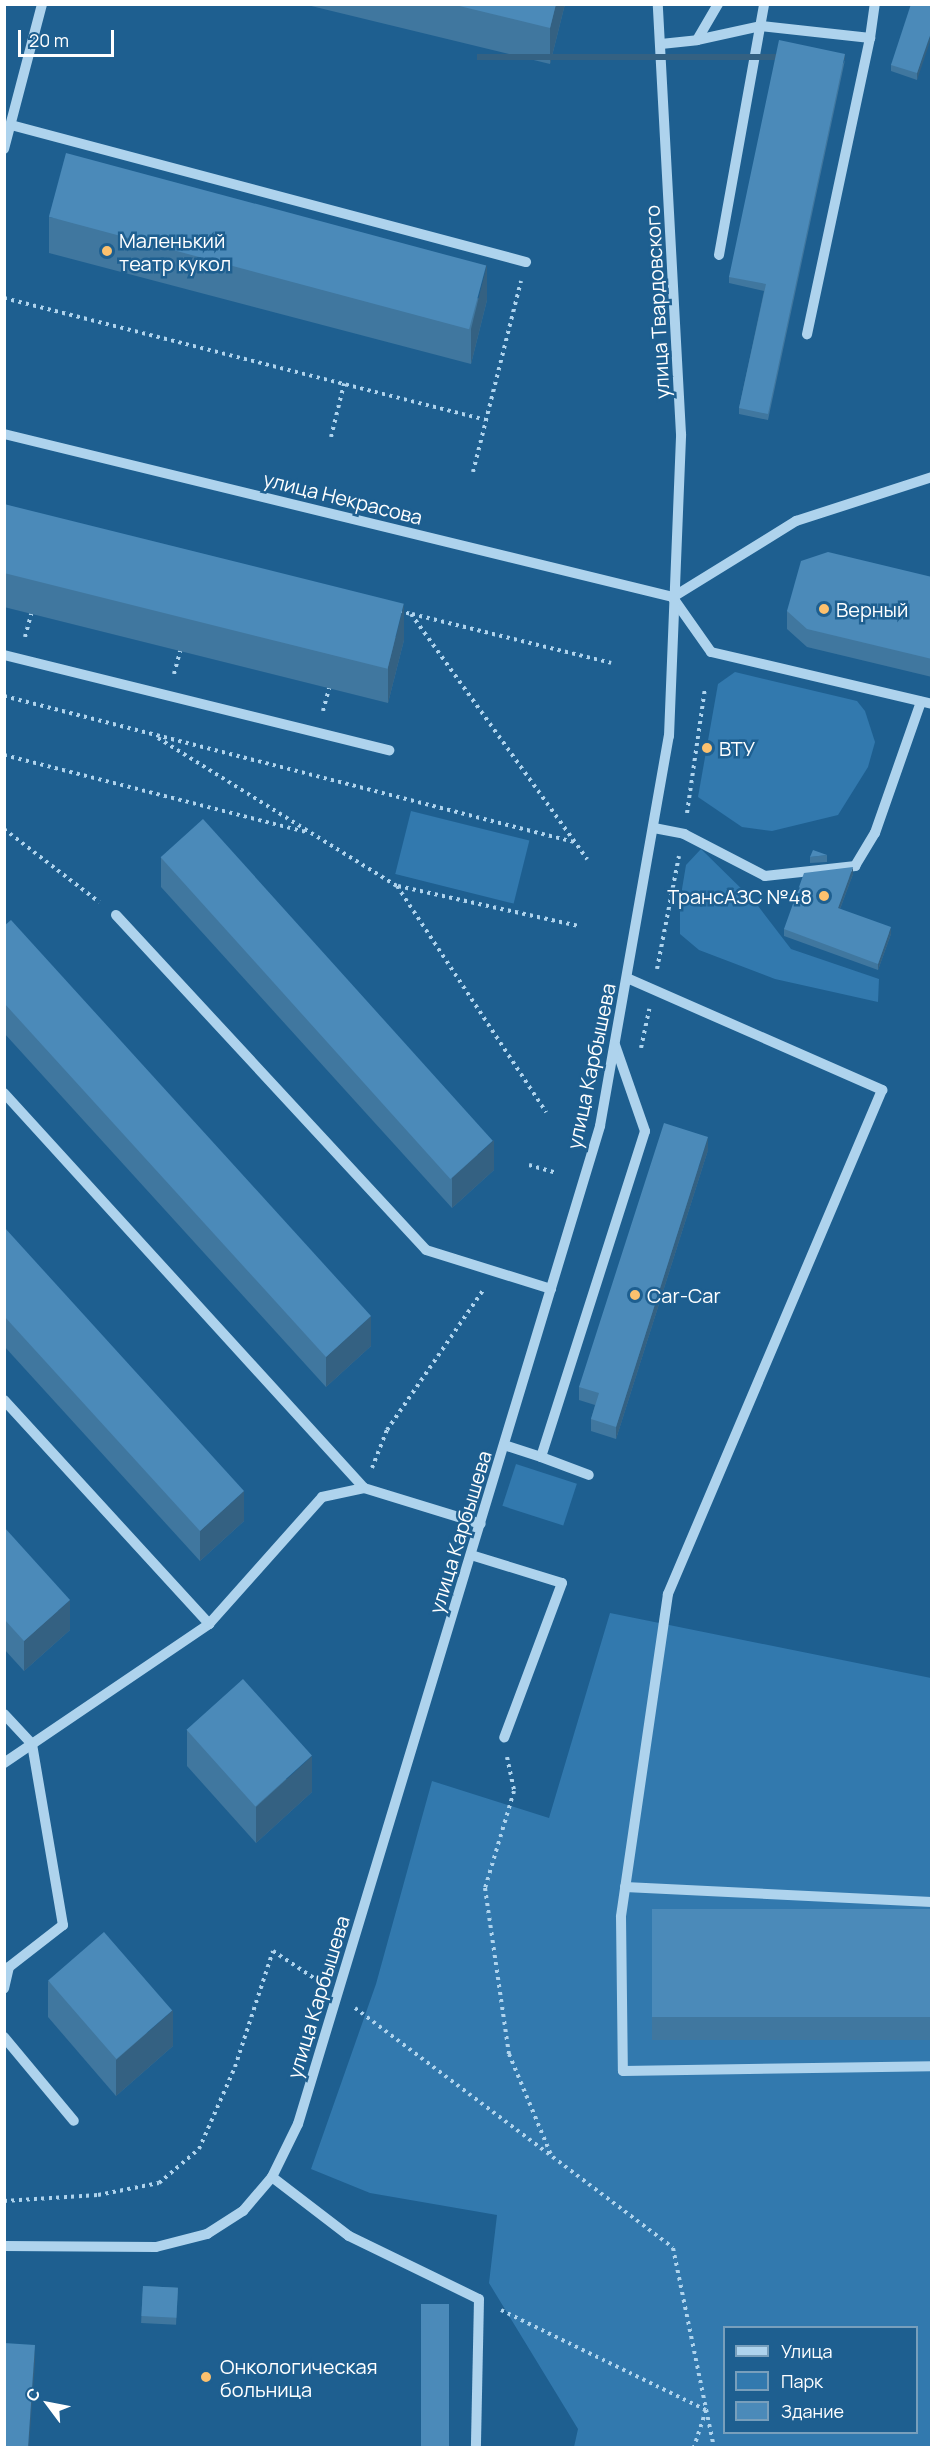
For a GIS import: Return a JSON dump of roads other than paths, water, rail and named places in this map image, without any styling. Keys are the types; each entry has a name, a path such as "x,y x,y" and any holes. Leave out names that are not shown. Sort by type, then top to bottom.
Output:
{"street":[{"path":"4,149 42,4"},
{"name":"улица Твардовского","path":"658,4 681,434 673,597"},
{"path":"697,40 718,4"},
{"path":"718,255 764,4"},
{"path":"807,334 870,38 875,4"},
{"path":"661,44 697,40 761,26 870,38"},
{"path":"11,125 526,262"},
{"name":"улица Некрасова","path":"4,434 673,597"},
{"path":"654,828 684,834 765,876 855,866 874,833 926,703 711,652 673,597 796,521 932,477"},
{"name":"улица Карбышева","path":"4,2246 156,2247 207,2234 243,2211 272,2177 298,2124 600,1126 669,736 673,597"},
{"path":"4,655 389,750"},
{"path":"116,915 426,1250 551,1289"},
{"path":"627,978 882,1090 668,1594 625,1887 622,2071 932,2066"},
{"path":"541,1456 645,1131 615,1044"},
{"path":"4,1093 364,1488"},
{"path":"4,1400 209,1624"},
{"path":"504,1445 541,1456 589,1475"},
{"path":"4,1763 209,1624 322,1497 364,1488 481,1524"},
{"path":"471,1555 562,1583 504,1738"},
{"path":"4,1714 32,1744 63,1925 9,1967 4,1988"},
{"path":"625,1887 932,1902"},
{"path":"4,2037 74,2121"},
{"path":"272,2177 349,2236 479,2300 476,2448"}],"place":[{"name":"Маленький театр кукол","path":"107,251"},
{"name":"Верный","path":"824,609"},
{"name":"ВТУ","path":"707,748"},
{"name":"ТрансАЗС №48","path":"824,896"},
{"name":"Car-Car","path":"635,1295"},
{"name":"Онкологическая больница","path":"206,2377"}]}
